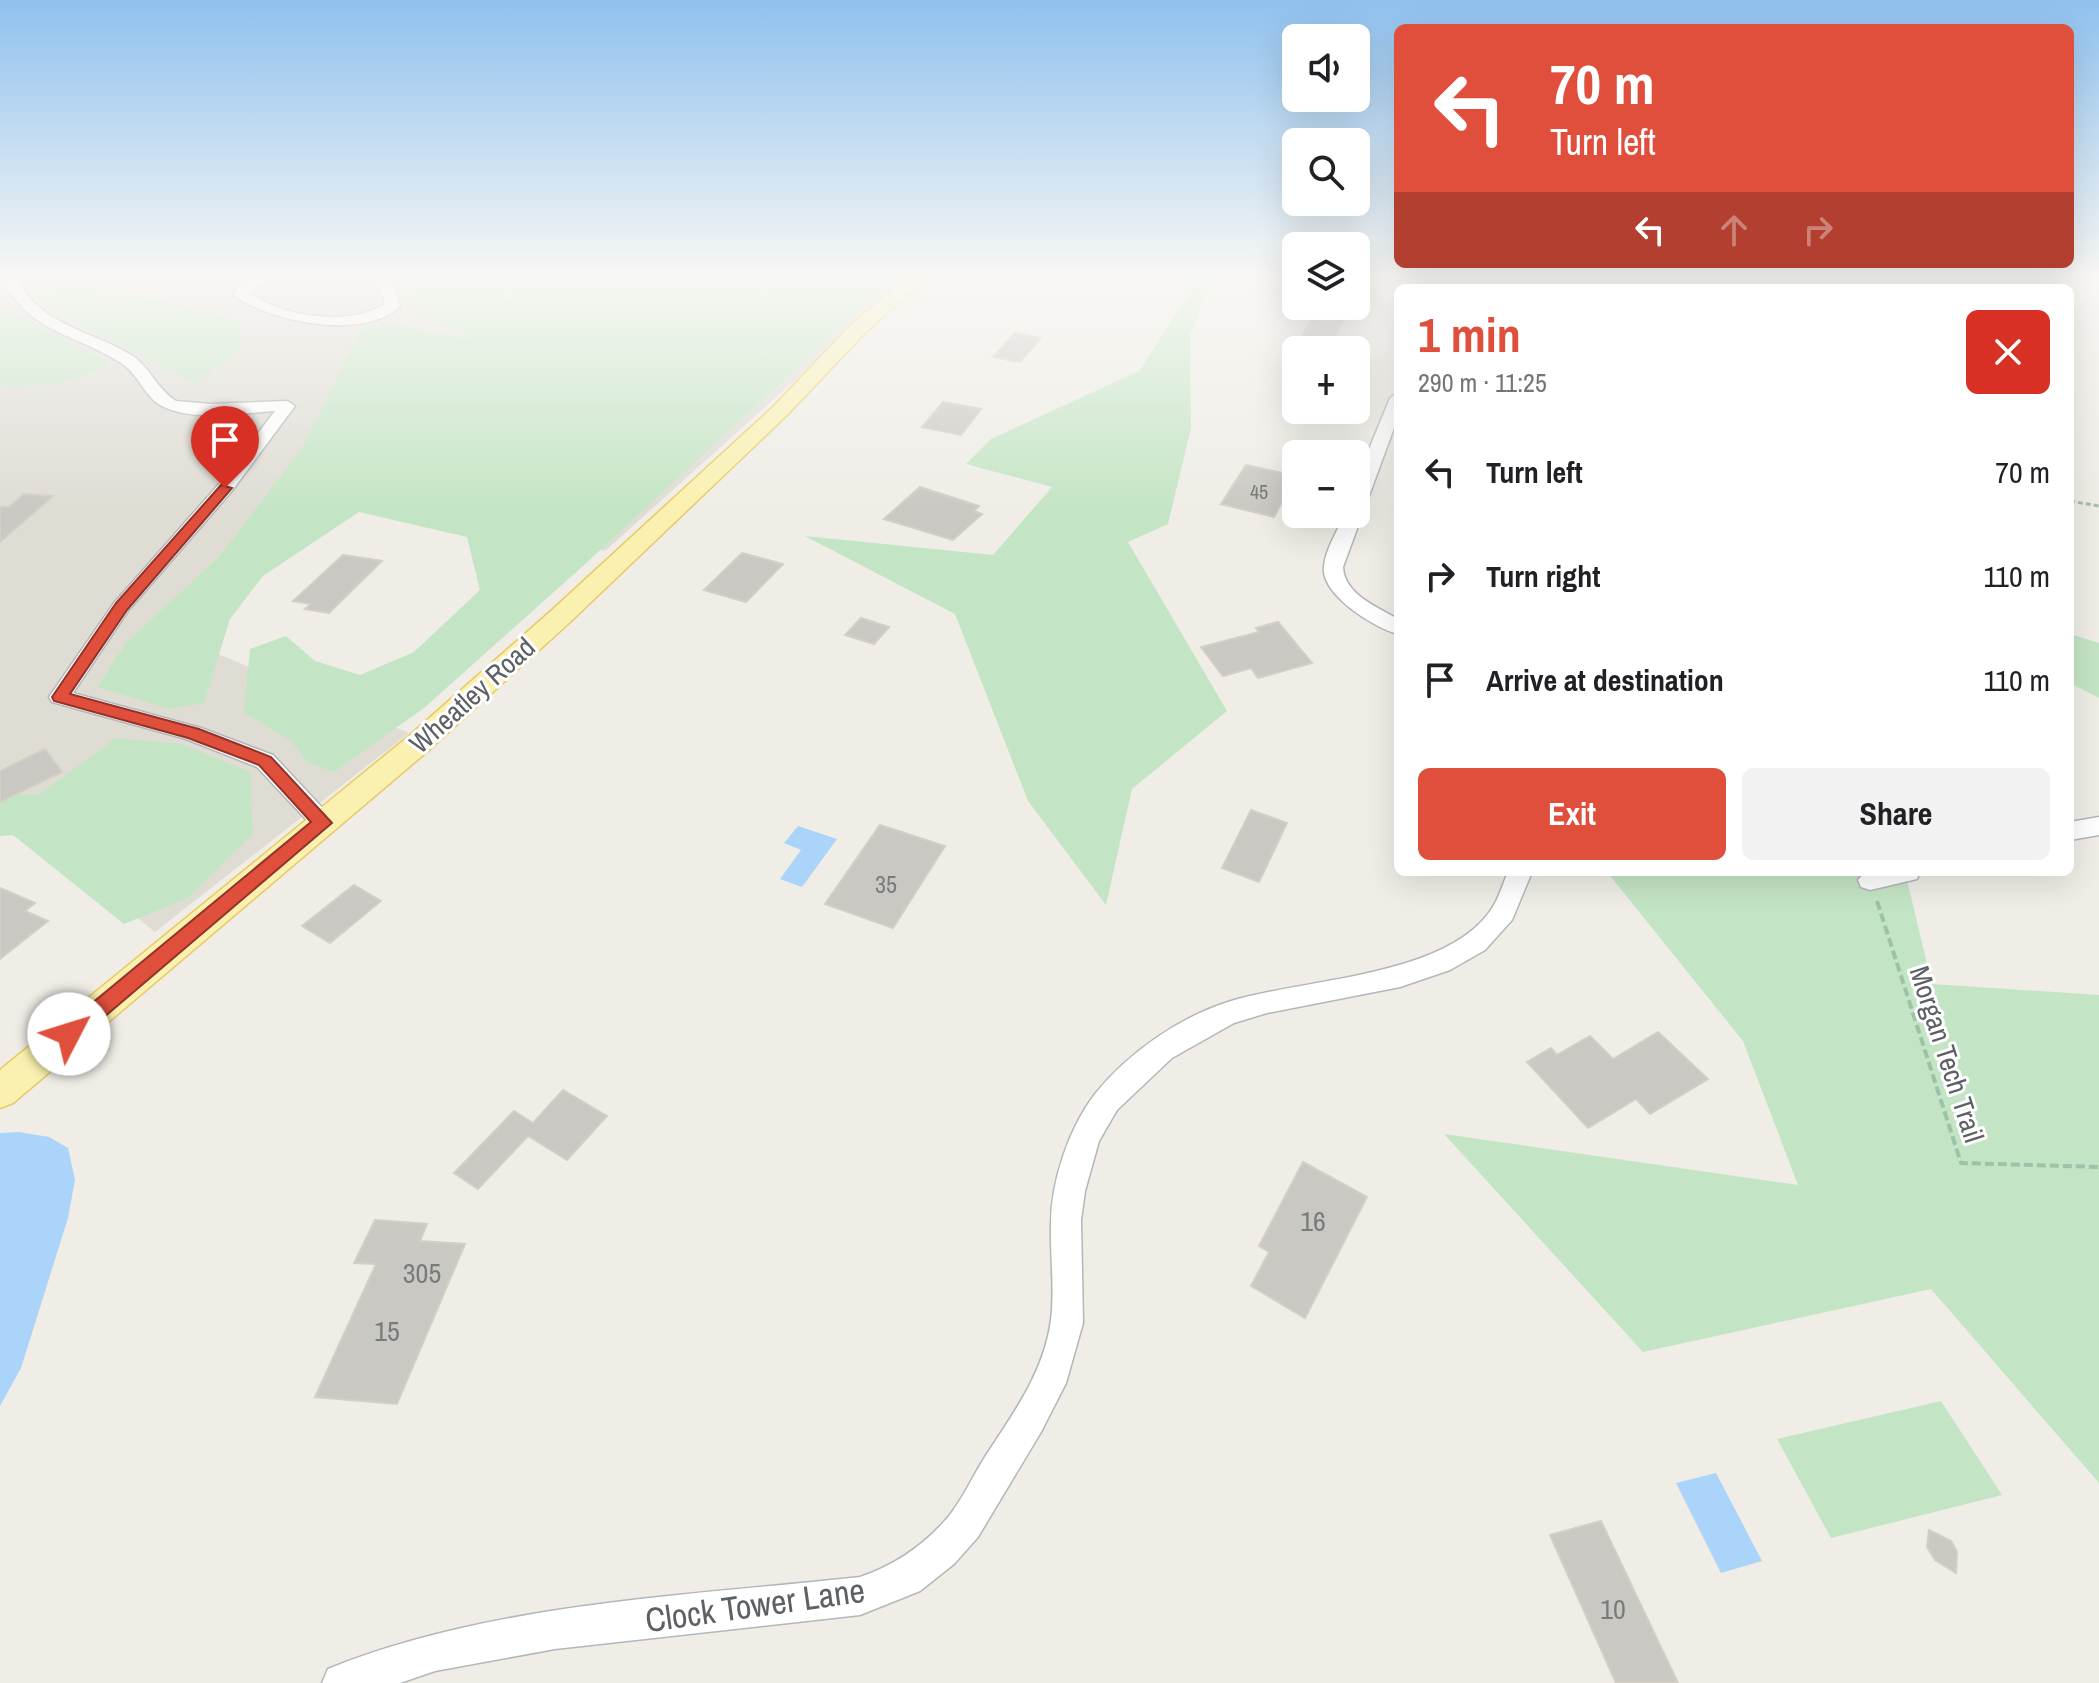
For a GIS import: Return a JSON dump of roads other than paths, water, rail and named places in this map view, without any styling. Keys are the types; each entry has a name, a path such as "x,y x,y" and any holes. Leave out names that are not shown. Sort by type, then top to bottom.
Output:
{"main road":[{"name":"Wheatley Road","path":"0,1092 419,743 560,617 780,411 836,353"}],"street":[{"path":"112,353 130,361 169,404 195,408 287,406 225,488 121,607 60,697 193,733 265,761 323,823"},
{"path":"1370,464 1394,407"},
{"path":"1348,528 1332,569 1336,585 1357,603 1394,626"},
{"path":"2074,830 2099,826"},
{"name":"Clock Tower Lane","path":"342,1683 435,1652 555,1630 860,1596 902,1580 959,1532 1044,1397 1057,1366 1067,1326 1070,1292 1066,1216 1081,1150 1105,1103 1148,1060 1173,1042 1227,1013 1280,999 1413,973 1458,955 1493,930 1506,912 1519,876"},
{"path":"1870,880 1889,876"}],"water":[{"path":"798,826 837,839 802,887 780,879 801,850 784,843"},
{"path":"19,1132 49,1137 68,1148 75,1180 68,1218 21,1368 0,1406 0,1133"},
{"path":"1716,1473 1762,1561 1721,1573 1676,1483"}]}
